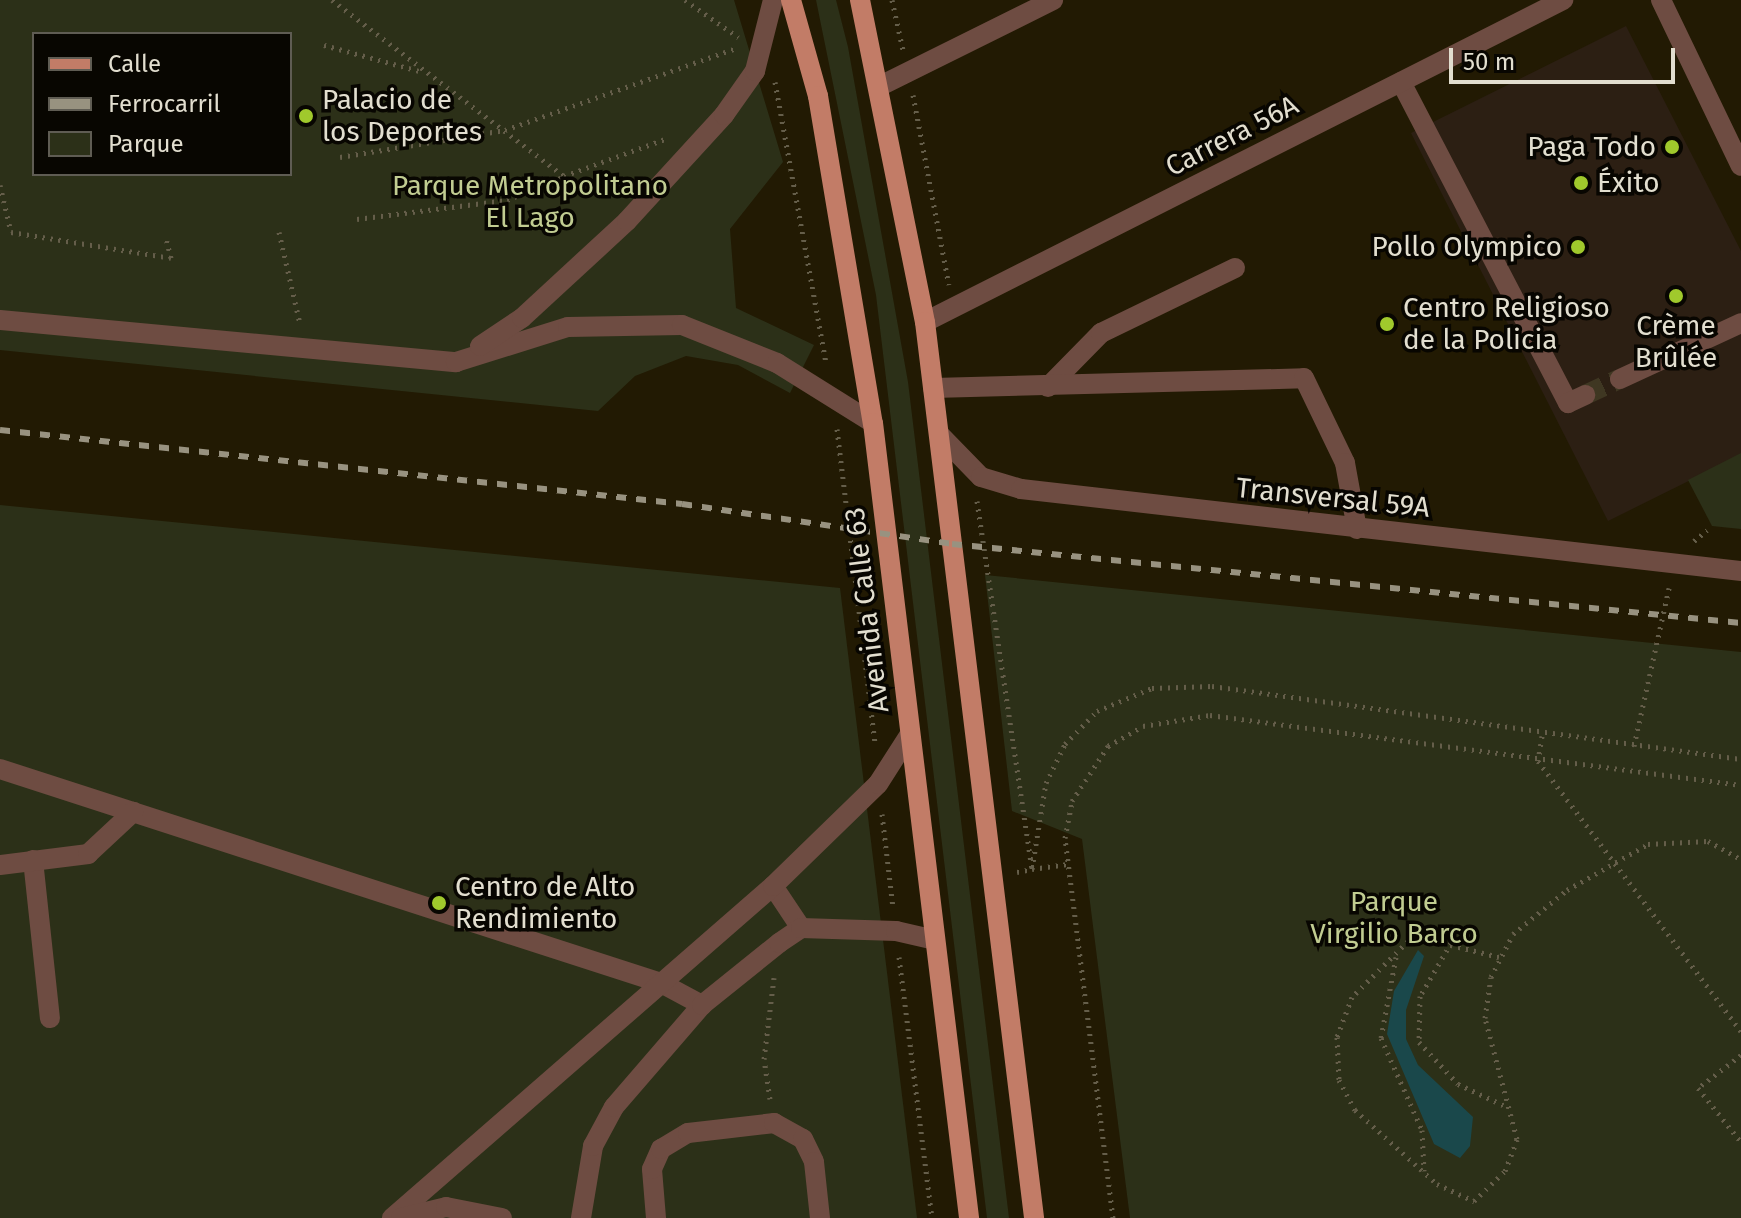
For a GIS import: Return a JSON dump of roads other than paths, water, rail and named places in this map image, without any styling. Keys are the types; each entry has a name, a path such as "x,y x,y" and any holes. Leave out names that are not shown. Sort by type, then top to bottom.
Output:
{"main road":[{"name":"Avenida Calle 63","path":"791,0 818,96 873,423 969,1218"},
{"path":"860,0 882,85 925,322 990,878 1034,1218"}],"street":[{"path":"456,362 522,318 673,174 755,71 756,40 773,0"},
{"path":"882,85 1053,0"},
{"name":"Carrera 56A","path":"925,322 1563,0"},
{"path":"1661,0 1741,166"},
{"path":"1401,82 1568,403 1585,395"},
{"path":"1048,387 1101,333 1235,268"},
{"path":"0,320 456,362 568,327 682,325 730,339 873,423"},
{"path":"1620,379 1741,323"},
{"path":"933,388 1304,378 1345,463 1357,529"},
{"name":"Transversal 59A","path":"939,434 972,468 1021,489 1741,571"},
{"path":"392,1218 773,886 878,784 910,734"},
{"path":"0,769 661,983 702,1005"},
{"path":"0,865 88,854 133,812"},
{"path":"33,860 50,1018"},
{"path":"773,886 801,928"},
{"path":"581,1218 593,1146 614,1107 702,1005 779,943 801,928 896,931 934,940"},
{"path":"656,1218 652,1169 661,1149 688,1133 774,1123 803,1139 814,1162 820,1218"},
{"path":"401,1218 446,1207 502,1218"}],"water":[{"path":"1418,950 1424,956 1406,1010 1406,1039 1418,1065 1473,1117 1470,1146 1460,1158 1434,1144 1387,1034 1394,991"}],"tunnel":[{"path":"1585,395 1620,379"}],"railway":[{"path":"0,430 682,504 952,544 1741,623"}],"place":[{"name":"Palacio de los Deportes","path":"306,116"},
{"name":"Paga Todo","path":"1672,147"},
{"name":"Éxito","path":"1581,183"},
{"name":"Pollo Olympico","path":"1578,247"},
{"name":"Crème Brûlée","path":"1676,296"},
{"name":"Centro Religioso de la Policia","path":"1387,324"},
{"name":"Centro de Alto Rendimiento","path":"439,903"}],"park label":[{"name":"Parque Metropolitano El Lago","path":"530,202"},
{"name":"Parque Virgilio Barco","path":"1394,918"}]}
